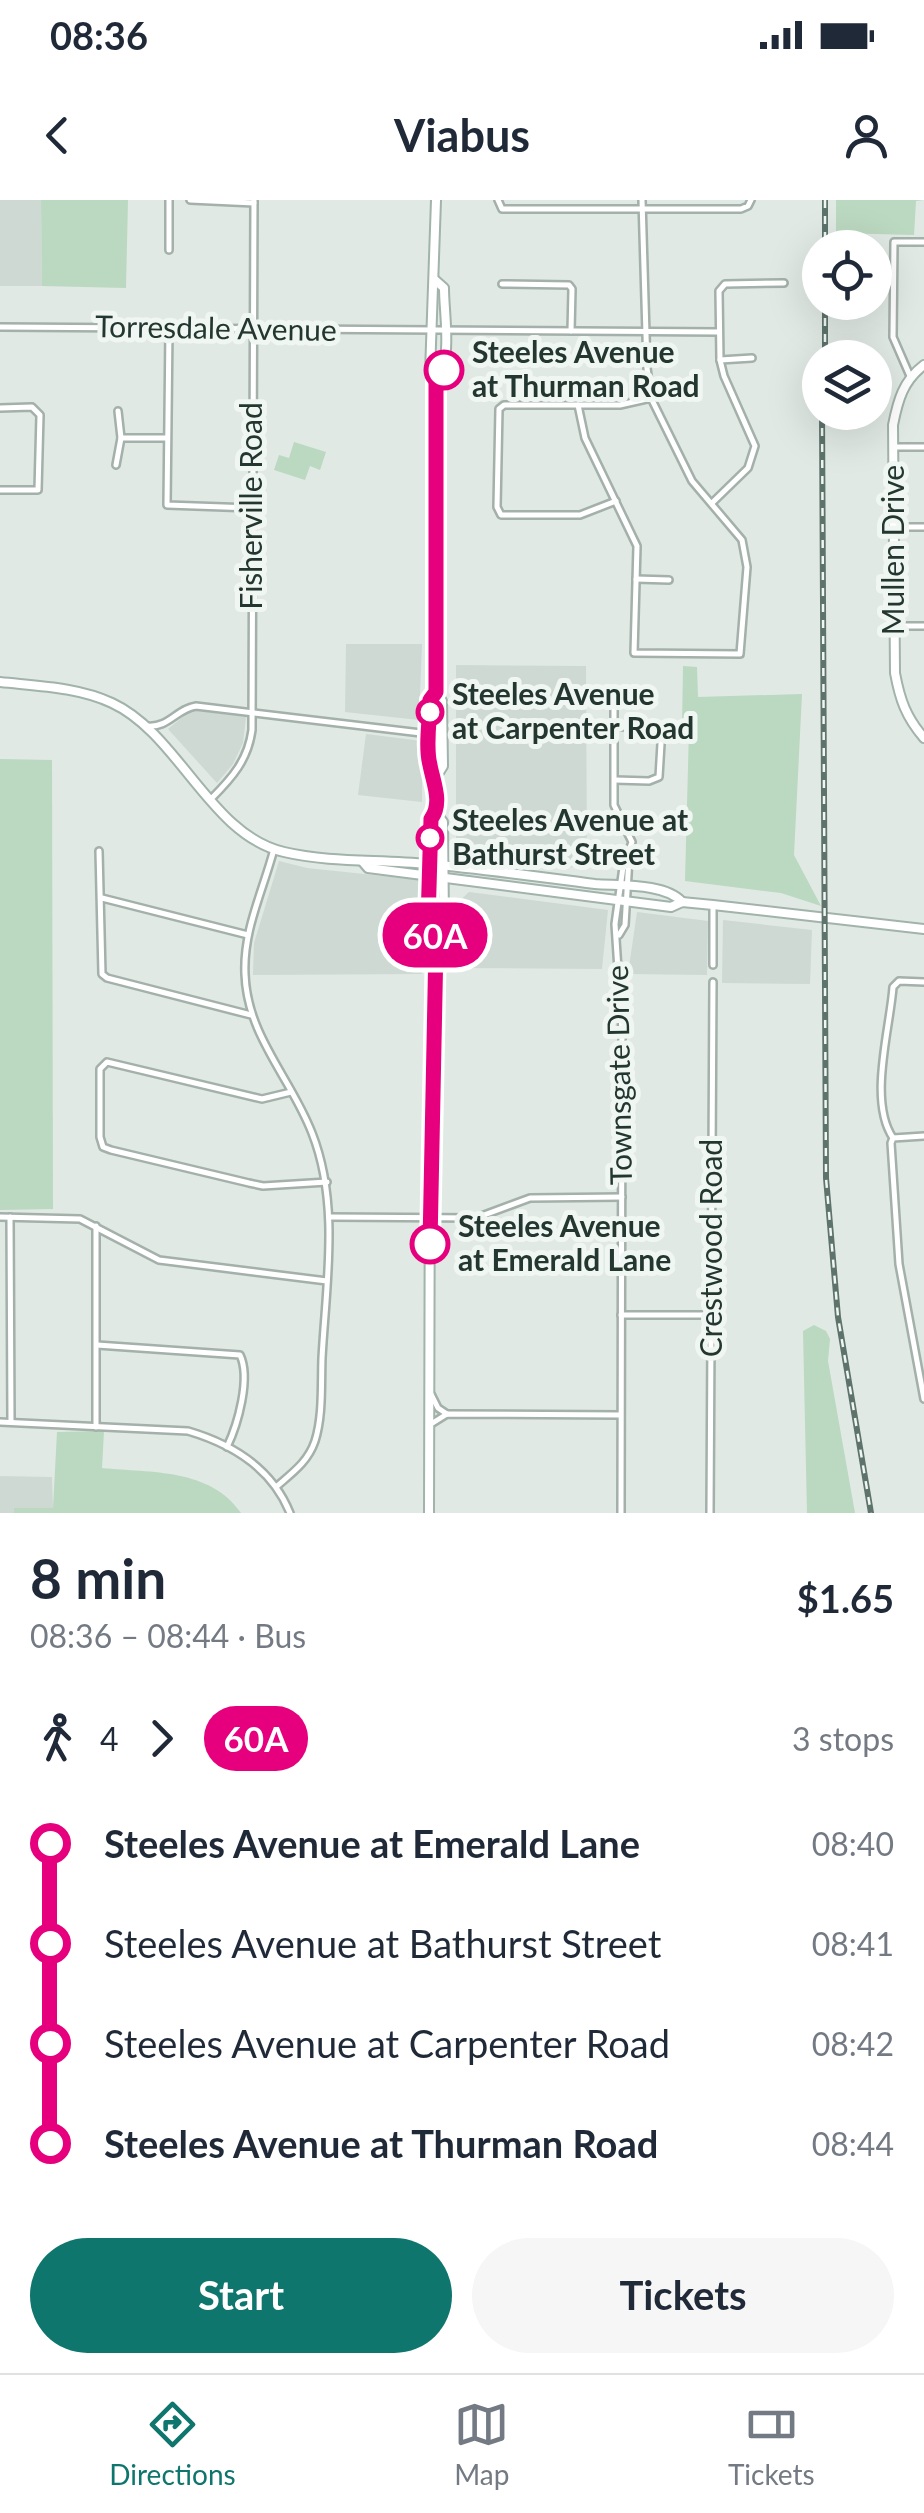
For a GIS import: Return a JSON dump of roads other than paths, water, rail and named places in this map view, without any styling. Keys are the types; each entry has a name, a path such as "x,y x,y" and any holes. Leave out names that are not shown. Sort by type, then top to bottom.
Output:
{"main road":[{"path":"436,200 430,372 436,382 436,692 442,701 443,733 443,766 436,777"},
{"path":"435,280 444,288 445,331 444,370 436,382"},
{"path":"910,376 924,365"},
{"name":"Mullen Drive","path":"910,376 898,398 894,447 895,673 901,704 924,738"},
{"path":"0,682 65,690 113,704 144,726 252,838 274,849 362,862 428,864 624,887 674,894 682,902"},
{"path":"429,1513 435,930 444,920 443,822 436,813 436,777 430,767 430,700 436,692"},
{"path":"435,930 428,922 428,864 431,819 436,813"},
{"path":"362,862 368,868 671,907 682,902 924,930"}],"street":[{"path":"169,200 169,250"},
{"path":"190,200 254,201"},
{"path":"498,200 502,209 565,210 741,209 750,200"},
{"path":"565,200 565,210"},
{"path":"578,406 585,438 637,546 632,650 636,654 740,654 746,553 735,528 684,468 651,398 642,200"},
{"name":"Fisherville Road","path":"211,799 239,769 247,752 251,712 254,201"},
{"path":"910,376 893,337 894,242 924,242"},
{"path":"712,503 748,468 755,446 720,360 719,291 722,284 784,283"},
{"path":"502,284 569,284 571,332"},
{"name":"Torresdale Avenue","path":"0,327 719,332"},
{"path":"169,329 168,506 253,508"},
{"path":"720,360 752,358"},
{"path":"616,501 580,515 504,516 498,512 500,407 620,405 651,398"},
{"path":"0,408 36,409 40,414 38,490 0,490"},
{"path":"116,465 121,438 118,412"},
{"path":"121,438 167,438"},
{"path":"894,447 924,447"},
{"path":"894,527 924,527"},
{"path":"636,579 669,580"},
{"path":"895,626 924,626"},
{"path":"591,698 613,700 615,780 649,781 659,777 662,727"},
{"path":"144,726 164,725 182,709 196,706 443,733"},
{"path":"615,727 677,726"},
{"name":"Townsgate Drive","path":"615,780 614,805 632,842 624,887 625,926 618,937 617,976 622,1031 620,1513"},
{"path":"274,849 248,935 245,974 252,1015 266,1050 312,1132 327,1182 329,1217 318,1426 307,1460 276,1486"},
{"path":"99,851 100,968 107,978 252,1015"},
{"path":"102,898 248,935"},
{"path":"713,905 713,965"},
{"path":"924,982 898,981 894,987 883,1084 884,1115 894,1138 891,1150 898,1264 924,1398"},
{"name":"Crestwood Road","path":"710,1513 712,982"},
{"path":"291,1091 262,1099 107,1062 100,1069 100,1137 103,1146 110,1150 263,1186 327,1182"},
{"path":"894,1138 924,1136"},
{"path":"329,1217 476,1218 530,1198 622,1197"},
{"path":"0,1217 60,1217 96,1226 160,1260 326,1281"},
{"path":"10,1217 12,1420"},
{"path":"96,1226 96,1427"},
{"path":"621,1315 711,1315"},
{"path":"96,1345 240,1355 244,1365 240,1418 227,1447"},
{"path":"431,1394 438,1408 447,1414"},
{"path":"431,1424 447,1414 621,1416"},
{"path":"0,1422 188,1431 251,1460 276,1486 290,1513"}],"railway":[{"path":"825,200 825,230"},
{"path":"825,320 825,340"},
{"path":"822,430 826,1178 838,1317 871,1513"}],"place":[{"name":"Steeles Avenue at Thurman Road","path":"444,370"},
{"name":"Steeles Avenue at Carpenter Road","path":"430,712"},
{"name":"Steeles Avenue at Bathurst Street","path":"430,838"},
{"name":"Steeles Avenue at Emerald Lane","path":"430,1244"}]}
